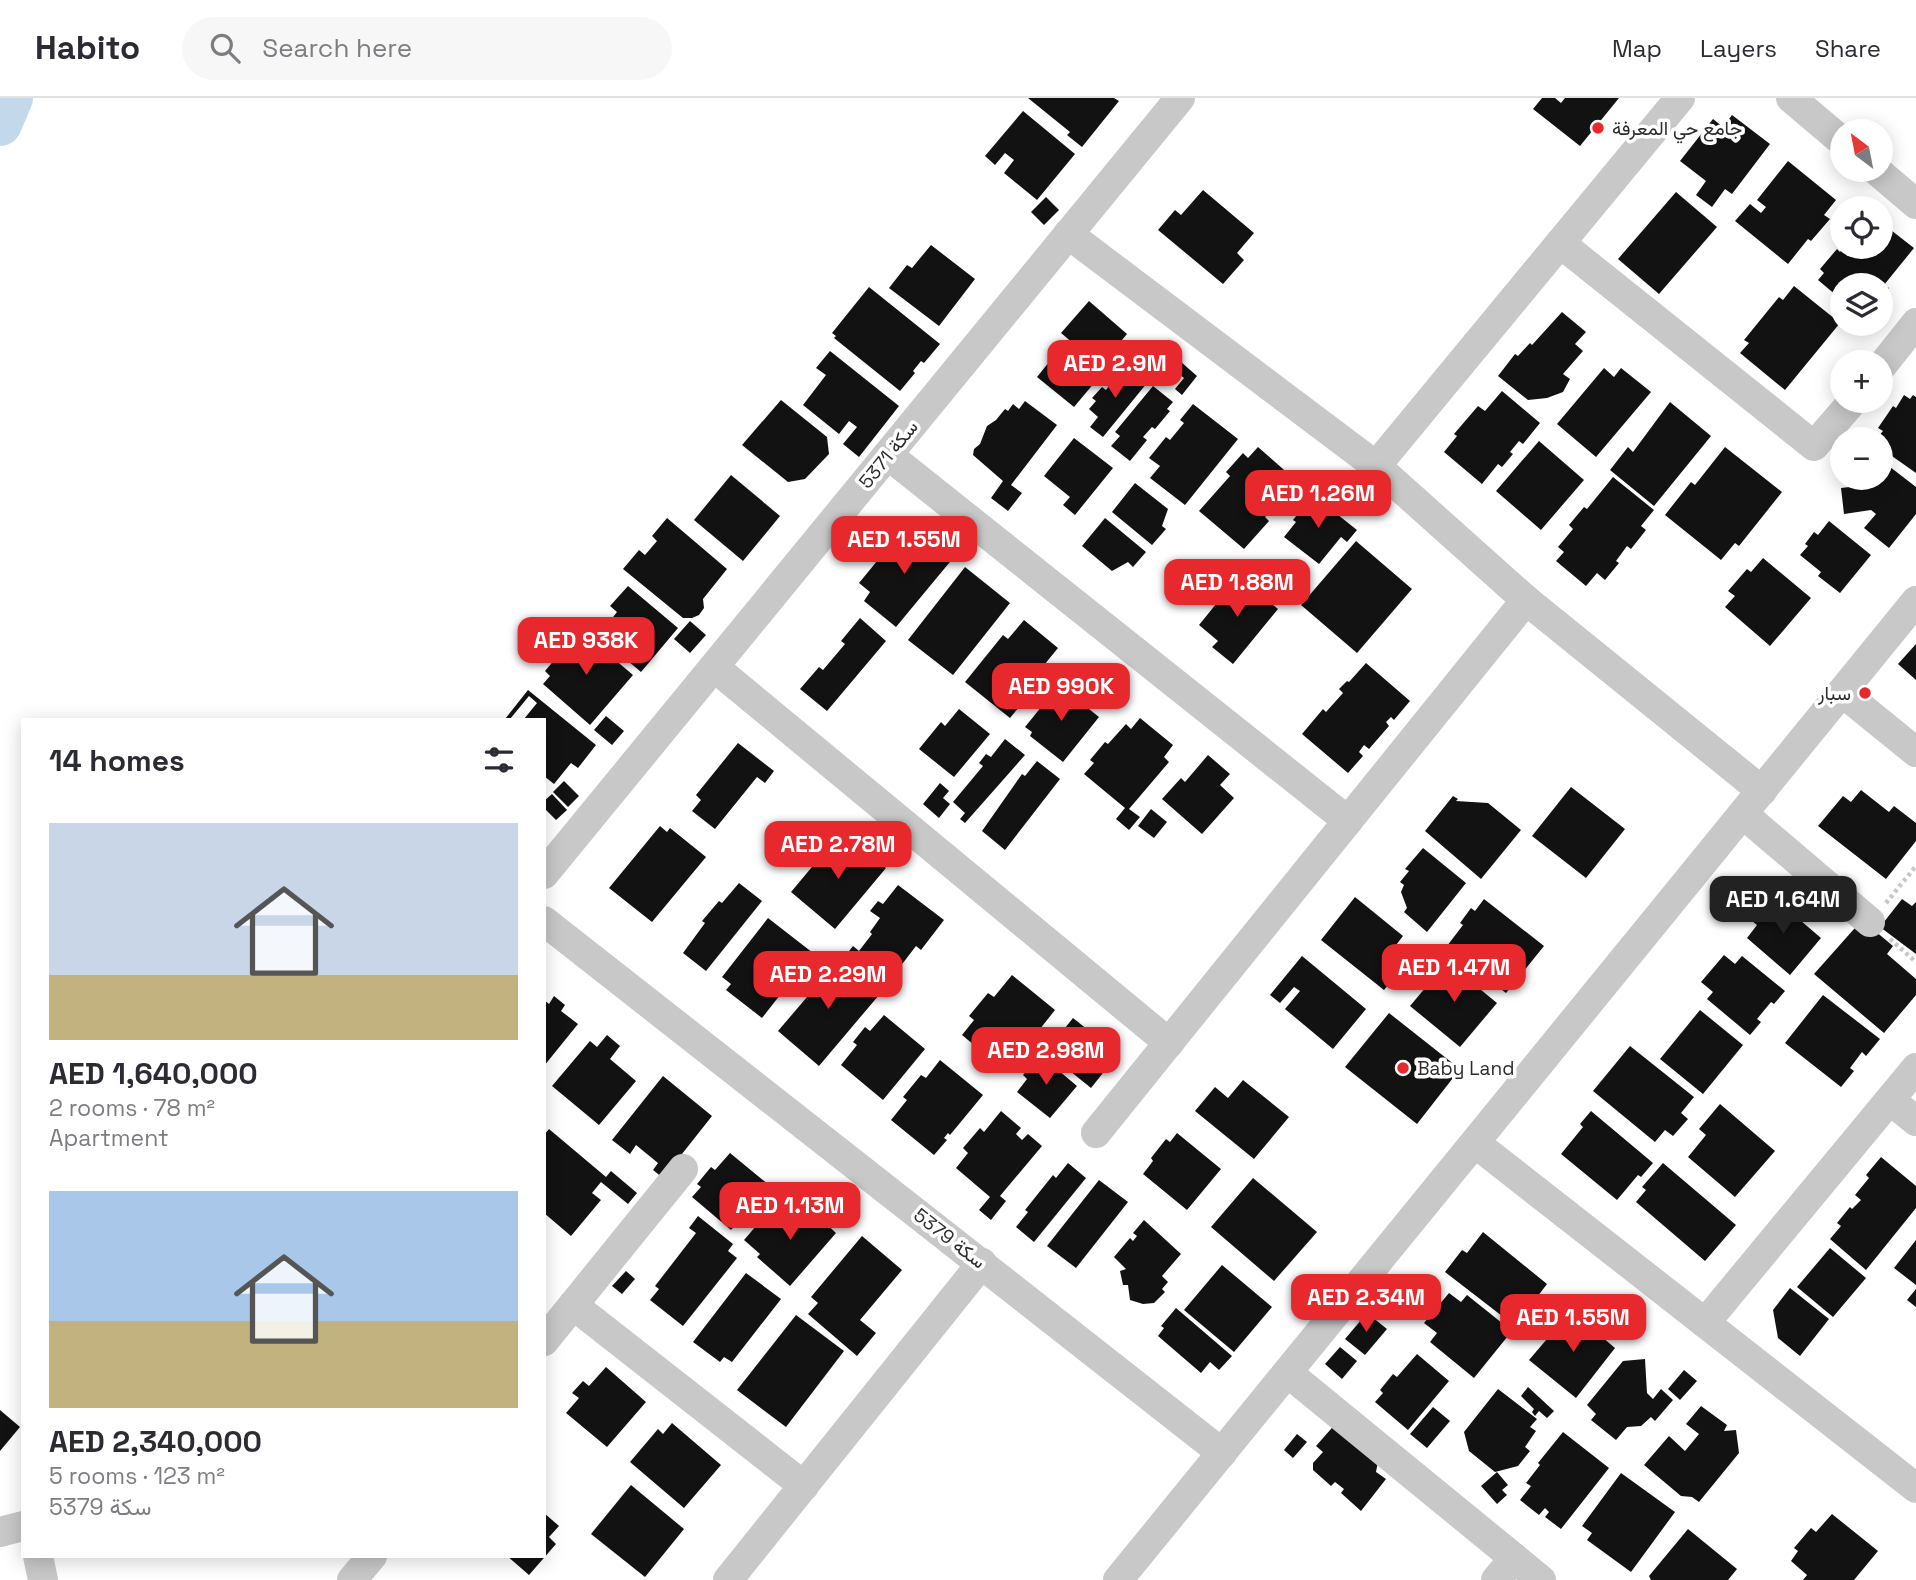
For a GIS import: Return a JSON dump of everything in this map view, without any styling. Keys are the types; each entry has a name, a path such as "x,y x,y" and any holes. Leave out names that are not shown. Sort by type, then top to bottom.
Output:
{"street":[{"name":"سكة 5371","path":"546,872 1180,98"},
{"path":"1376,466 1679,98"},
{"path":"1791,98 1830,131"},
{"path":"1890,182 1916,204"},
{"path":"1068,234 1376,466 1752,803 1870,922"},
{"path":"1560,243 1814,446 1843,413"},
{"path":"1893,352 1916,323"},
{"path":"888,454 1348,821"},
{"path":"1096,1133 1526,600"},
{"path":"1118,1580 1916,601"},
{"path":"714,667 1169,1043"},
{"path":"1842,692 1916,752"},
{"name":"سكة 5379","path":"546,923 1222,1453"},
{"path":"1706,1323 1916,1068"},
{"path":"1890,1100 1916,1121"},
{"path":"1475,1143 1916,1488"},
{"path":"546,1339 683,1169"},
{"path":"728,1580 982,1264"},
{"path":"573,1305 804,1486"},
{"path":"1287,1373 1505,1569 1541,1580"},
{"path":"0,1532 21,1527"},
{"path":"38,1558 43,1580"},
{"path":"352,1580 370,1558"}],"path":[{"path":"1916,866 1870,922 1916,962"}],"building":[{"path":"1028,98 1114,98 1119,101 1082,147 1067,135 1070,132"},
{"path":"1542,98 1555,98 1561,103 1565,98 1619,98 1580,146 1533,109"},
{"path":"1023,111 1075,154 1037,200 1004,173 1014,160 1005,153 995,165 985,156"},
{"path":"1732,115 1770,144 1732,194 1725,189 1712,207 1696,195 1706,181 1680,161 1713,119 1723,127"},
{"path":"1788,161 1831,196 1830,208 1824,215 1830,219 1811,241 1808,239 1788,264 1735,221 1750,204 1761,213 1766,207 1757,200"},
{"path":"1203,190 1254,233 1237,253 1244,260 1223,284 1158,230 1175,210 1181,215"},
{"path":"1676,192 1717,227 1659,294 1618,259"},
{"path":"1046,197 1059,210 1044,225 1031,212"},
{"path":"1893,232 1914,248 1893,274 1830,273 1830,290 1818,280 1824,273 1820,269 1830,257 1893,259"},
{"path":"931,245 975,279 939,326 889,288 907,265 912,268"},
{"path":"1794,286 1830,315 1830,335 1785,390 1740,353 1749,343 1744,340 1779,297 1783,300"},
{"path":"869,287 940,344 924,363 921,361 900,391 834,338 836,336 832,333"},
{"path":"1089,301 1127,334 1100,366 1061,333"},
{"path":"1562,312 1586,332 1575,344 1583,351 1563,374 1570,379 1563,392 1547,398 1528,400 1498,376 1515,354 1518,356 1530,343 1532,345"},
{"path":"1062,346 1100,376 1074,407 1037,377"},
{"path":"830,351 899,406 859,457 843,444 857,427 849,421 839,434 803,405 826,375 816,368"},
{"path":"1181,362 1197,376 1182,395 1175,389 1184,378 1174,370"},
{"path":"1125,365 1147,383 1103,437 1090,427 1098,417 1089,409 1096,401 1092,398 1102,387 1106,390"},
{"path":"1604,368 1614,377 1621,368 1651,392 1596,457 1557,424"},
{"path":"1153,386 1173,402 1167,409 1170,411 1155,429 1152,427 1143,437 1147,440 1130,461 1111,446 1120,436 1115,432"},
{"path":"1502,391 1540,423 1523,444 1519,441 1502,467 1498,464 1482,484 1444,452 1457,436 1454,434 1478,406 1485,411"},
{"path":"1904,395 1910,399 1913,395 1916,397 1916,473 1893,457 1893,427 1879,427 1888,413 1893,413 1893,406 1896,408"},
{"path":"781,400 827,437 829,454 805,479 788,482 742,445"},
{"path":"1025,401 1057,425 1011,485 1022,493 1008,511 991,498 1003,481 973,455 987,426 1005,409 1008,411 1013,404 1019,409"},
{"path":"1670,402 1711,436 1654,506 1610,470 1628,447 1633,452"},
{"path":"1193,404 1238,439 1185,505 1150,478 1160,466 1149,458 1166,437 1170,440 1184,423 1180,420"},
{"path":"1074,438 1113,468 1075,515 1063,505 1070,497 1044,476"},
{"path":"1539,441 1584,480 1541,530 1496,491"},
{"path":"1258,447 1301,485 1285,503 1281,500 1265,517 1269,521 1244,549 1199,511 1230,476 1226,472 1243,453 1248,458"},
{"path":"1725,447 1782,492 1739,546 1735,543 1721,560 1665,515 1691,482 1695,485"},
{"path":"1893,469 1916,487 1916,514 1889,548 1864,528 1876,514 1871,510 1844,514 1841,490 1893,490"},
{"path":"731,475 780,516 743,561 694,520"},
{"path":"1613,477 1654,510 1641,526 1646,530 1631,549 1627,546 1616,561 1619,563 1605,580 1597,573 1586,586 1556,561 1564,552 1558,547 1573,529 1569,525 1584,507 1587,509"},
{"path":"1135,483 1168,509 1162,526 1166,529 1152,545 1112,512"},
{"path":"1313,495 1357,530 1347,542 1341,537 1319,564 1284,537 1296,522 1293,520"},
{"path":"667,518 727,569 703,599 704,608 699,615 692,618 683,618 623,569 639,550 645,555 657,541 652,536"},
{"path":"1105,518 1146,552 1133,567 1128,562 1112,571 1082,546"},
{"path":"1829,521 1871,555 1840,593 1818,576 1821,572 1800,555 1808,546 1805,544 1814,532 1818,535"},
{"path":"903,530 915,541 922,532 954,557 896,627 864,601 870,592 859,583 882,555 887,560 891,554 886,550"},
{"path":"1356,541 1412,589 1357,653 1301,605"},
{"path":"1763,558 1811,598 1770,646 1725,607 1735,596 1728,591 1747,569 1751,572"},
{"path":"965,567 1010,603 953,675 908,640"},
{"path":"1238,577 1278,609 1233,664 1212,647 1218,641 1199,625"},
{"path":"628,586 678,628 641,672 594,632 606,617 610,621 617,612 610,606"},
{"path":"860,618 886,641 827,711 800,689 819,667 823,670 845,644 841,641"},
{"path":"1024,620 1058,648 1040,670 1045,675 1010,718 965,682 1003,635 1008,639"},
{"path":"690,621 706,635 690,653 674,639"},
{"path":"580,630 633,675 590,725 543,684 550,676 545,671"},
{"path":"1916,644 1916,680 1898,664"},
{"path":"1366,663 1410,701 1394,720 1391,717 1386,722 1389,726 1369,749 1364,745 1359,752 1363,756 1348,773 1302,734 1323,709 1326,712 1343,693 1339,689"},
{"path":"1059,685 1099,717 1063,762 1030,736 1032,732 1025,727"},
{"path":"528,690 596,745 578,768 571,763 554,784 546,778 546,718 525,718 537,703 529,696 511,718 506,718"},
{"path":"959,709 990,734 954,777 919,749 941,722 945,726"},
{"path":"606,716 624,731 612,745 594,730"},
{"path":"1140,718 1173,745 1164,757 1169,762 1129,809 1140,817 1129,830 1116,819 1125,808 1084,774 1094,763 1090,760 1105,742 1108,744 1126,724 1131,729"},
{"path":"1005,739 1025,755 965,823 960,819 965,813 953,802 983,766 979,763 986,754 991,757"},
{"path":"738,743 774,771 765,783 757,777 715,829 692,811 701,800 696,795"},
{"path":"1208,755 1230,774 1220,785 1234,798 1202,834 1162,799 1181,778 1185,782"},
{"path":"1037,761 1060,779 1005,850 982,831 1022,774 1025,776"},
{"path":"564,781 579,796 568,807 553,792"},
{"path":"940,783 949,791 943,798 950,804 939,818 923,804"},
{"path":"1571,787 1625,829 1586,878 1532,836"},
{"path":"1861,790 1889,812 1894,806 1916,823 1916,841 1886,879 1818,826 1843,796 1851,802"},
{"path":"552,794 567,810 556,820 546,810 546,799"},
{"path":"1453,796 1458,799 1456,801 1488,803 1521,830 1481,879 1425,831"},
{"path":"1151,809 1167,822 1154,838 1138,826"},
{"path":"660,826 667,832 670,828 706,857 652,922 609,888"},
{"path":"837,837 846,845 851,839 886,868 835,929 791,892"},
{"path":"1423,848 1466,883 1427,932 1404,912 1407,908 1401,892 1404,885 1400,882 1409,871 1405,869"},
{"path":"739,883 762,901 706,971 683,953 705,923 702,921"},
{"path":"898,885 944,920 921,950 916,946 893,976 882,968 875,977 846,955 853,946 859,951 872,934 870,932 880,918 870,911 878,901 883,904"},
{"path":"1355,897 1403,936 1386,958 1401,969 1384,990 1321,940"},
{"path":"1773,897 1821,938 1790,975 1747,938 1757,925 1752,921"},
{"path":"1484,899 1544,946 1506,993 1447,946 1463,925 1460,923 1471,908 1475,911"},
{"path":"1902,899 1912,906 1916,902 1916,954 1880,927"},
{"path":"768,918 813,953 762,1018 726,990 731,984 722,977"},
{"path":"1862,920 1893,946 1887,954 1916,979 1916,995 1884,1033 1814,974"},
{"path":"1724,955 1735,964 1742,956 1785,991 1774,1004 1771,1002 1757,1019 1761,1022 1750,1035 1707,999 1713,992 1701,982"},
{"path":"831,956 879,995 819,1066 778,1031 819,983 813,978"},
{"path":"1302,956 1366,1009 1333,1049 1285,1009 1300,991 1294,987 1280,1003 1270,995"},
{"path":"1447,962 1497,1003 1460,1047 1410,1006"},
{"path":"1012,975 1055,1010 1003,1069 962,1035 974,1020 969,1016 988,993 994,997"},
{"path":"1823,995 1880,1039 1866,1056 1862,1052 1850,1068 1854,1071 1841,1087 1785,1043"},
{"path":"554,996 565,1005 561,1011 578,1024 546,1064 546,1002 549,1004"},
{"path":"1700,1010 1743,1045 1703,1094 1660,1059"},
{"name":"Baby Land","path":"1389,1013 1460,1069 1417,1124 1345,1067"},
{"path":"884,1015 925,1049 883,1100 841,1065 857,1045 853,1042 865,1027 870,1031"},
{"path":"1073,1018 1118,1054 1091,1088 1049,1054 1061,1040 1057,1038"},
{"path":"607,1035 620,1046 610,1059 636,1081 599,1125 552,1086 590,1041 597,1047"},
{"path":"1630,1046 1694,1097 1681,1113 1688,1119 1673,1136 1665,1130 1655,1142 1593,1091"},
{"path":"1040,1055 1077,1086 1050,1118 1017,1092 1027,1079 1023,1075"},
{"path":"940,1060 983,1095 950,1135 948,1133 944,1138 947,1140 934,1155 891,1120 907,1100 903,1097 921,1075 926,1078"},
{"path":"663,1076 712,1116 663,1178 653,1170 658,1163 636,1145 630,1154 612,1140"},
{"path":"1243,1080 1289,1117 1254,1159 1195,1111 1215,1087 1228,1098"},
{"path":"1720,1104 1775,1151 1735,1197 1688,1157 1706,1135 1699,1129"},
{"path":"1001,1111 1021,1128 1016,1134 1022,1140 1028,1134 1042,1146 1000,1196 1006,1201 991,1220 979,1210 990,1197 956,1168 968,1153 963,1148 980,1128 984,1132"},
{"path":"1591,1111 1653,1163 1641,1177 1638,1175 1617,1200 1561,1154 1583,1127 1580,1124"},
{"path":"549,1129 606,1177 611,1171 637,1193 628,1204 601,1182 592,1193 601,1200 571,1236 546,1215 546,1133"},
{"path":"1177,1133 1221,1169 1187,1210 1143,1174 1153,1161 1151,1158 1166,1139 1170,1142"},
{"path":"730,1153 769,1185 731,1230 692,1197 701,1187 697,1184 711,1167 715,1170"},
{"path":"1881,1157 1916,1186 1916,1208 1866,1270 1830,1239 1841,1226 1837,1223 1850,1207 1852,1209 1861,1200 1855,1195 1869,1178 1866,1175"},
{"path":"1068,1163 1086,1178 1034,1242 1016,1227 1028,1212 1025,1210 1053,1175 1056,1178"},
{"path":"1663,1163 1736,1225 1705,1261 1636,1202 1646,1190 1642,1187"},
{"path":"1253,1178 1317,1232 1274,1281 1211,1227"},
{"path":"1099,1180 1128,1202 1076,1268 1047,1246"},
{"path":"808,1203 825,1217 822,1220 836,1233 790,1286 757,1257 760,1254 744,1240 769,1211 784,1224 787,1220 791,1223"},
{"path":"698,1216 733,1244 728,1251 737,1258 683,1326 650,1300 659,1289 655,1286 696,1233 689,1228"},
{"path":"1144,1220 1181,1254 1162,1276 1168,1282 1162,1289 1165,1292 1154,1303 1143,1304 1130,1300 1128,1285 1123,1285 1120,1271 1126,1269 1114,1257 1130,1238 1133,1241 1137,1236 1133,1233"},
{"path":"1483,1232 1547,1284 1515,1326 1445,1272 1462,1250 1467,1253"},
{"path":"862,1236 902,1270 860,1320 876,1333 857,1356 808,1314 818,1303 811,1297"},
{"path":"1916,1240 1916,1285 1894,1268"},
{"path":"1830,1248 1866,1278 1833,1317 1797,1287"},
{"path":"1222,1265 1272,1307 1234,1352 1184,1310"},
{"path":"626,1271 635,1279 622,1294 612,1286"},
{"path":"746,1273 781,1299 732,1362 724,1357 720,1362 693,1342"},
{"path":"1790,1288 1829,1319 1800,1356 1778,1338 1773,1310"},
{"path":"1916,1289 1916,1307 1907,1300"},
{"path":"1449,1293 1461,1302 1467,1295 1512,1331 1474,1378 1430,1342 1437,1333 1424,1323"},
{"path":"1176,1308 1232,1356 1219,1370 1210,1362 1201,1373 1158,1336 1164,1328 1161,1326"},
{"path":"1571,1311 1615,1348 1576,1398 1529,1360"},
{"path":"1367,1313 1387,1329 1365,1355 1345,1339"},
{"path":"796,1315 844,1351 786,1427 737,1390"},
{"path":"1340,1347 1357,1361 1342,1379 1325,1364"},
{"path":"1417,1354 1449,1381 1408,1430 1375,1402 1383,1393 1380,1390 1393,1374 1397,1377"},
{"path":"1645,1359 1647,1393 1653,1399 1661,1389 1673,1400 1655,1421 1651,1417 1641,1426 1627,1427 1616,1440 1591,1420 1596,1414 1587,1405 1623,1361"},
{"path":"606,1367 646,1402 607,1447 566,1413 579,1398 572,1393 583,1381 589,1386"},
{"path":"1684,1370 1697,1381 1680,1400 1668,1389"},
{"path":"1528,1387 1554,1411 1547,1418 1539,1411 1535,1416 1532,1412 1534,1409 1521,1396"},
{"path":"1498,1389 1537,1419 1530,1427 1536,1431 1525,1447 1530,1451 1518,1466 1495,1472 1469,1451 1464,1432"},
{"path":"1701,1406 1727,1425 1724,1431 1736,1430 1739,1453 1699,1502 1692,1497 1681,1496 1644,1465 1669,1436 1685,1451 1699,1434 1686,1424"},
{"path":"1433,1407 1450,1421 1427,1448 1410,1434"},
{"path":"0,1410 20,1427 0,1451"},
{"path":"1338,1421 1378,1461 1376,1472 1386,1479 1361,1511 1341,1493 1344,1489 1335,1482 1331,1486 1313,1470 1313,1463 1323,1452 1316,1446"},
{"path":"672,1423 721,1465 684,1508 630,1462 658,1429 663,1434"},
{"path":"1563,1432 1609,1468 1561,1529 1545,1517 1549,1512 1545,1508 1539,1515 1520,1500 1531,1486 1526,1483 1540,1465 1538,1463"},
{"path":"1297,1434 1307,1442 1293,1458 1284,1450"},
{"path":"1497,1472 1508,1485 1502,1490 1507,1495 1497,1504 1481,1486"},
{"path":"1621,1473 1675,1512 1631,1572 1587,1540 1592,1533 1582,1526"},
{"path":"631,1485 684,1529 645,1577 591,1534"},
{"path":"1832,1514 1878,1551 1854,1580 1803,1580 1807,1575 1791,1561 1798,1551 1794,1548 1811,1528 1816,1532"},
{"path":"546,1515 559,1526 549,1537 556,1544 546,1555"},
{"path":"1688,1529 1737,1569 1728,1580 1651,1580 1649,1576"},
{"path":"509,1558 544,1558 529,1575"}],"waterway":[{"path":"0,124 11,98"}],"place":[{"name":"جامع حي المعرفة","path":"1598,128"},
{"name":"سبار","path":"1865,693"},
{"name":"Baby Land","path":"1403,1068"}]}
